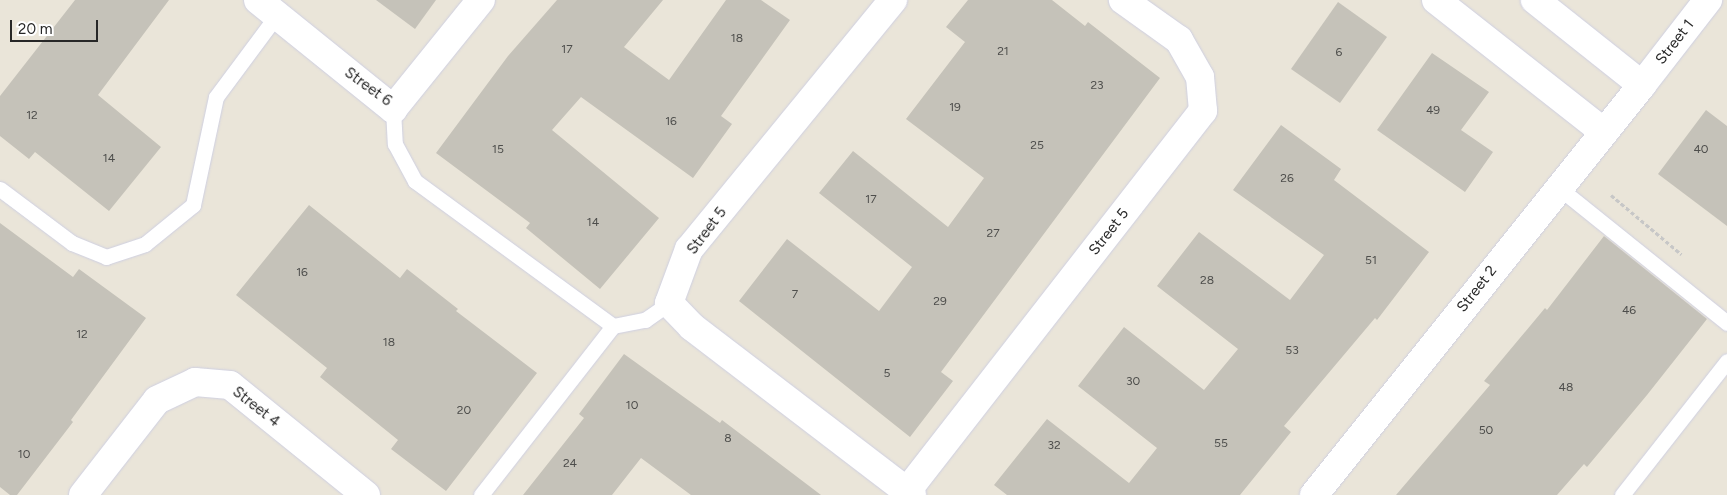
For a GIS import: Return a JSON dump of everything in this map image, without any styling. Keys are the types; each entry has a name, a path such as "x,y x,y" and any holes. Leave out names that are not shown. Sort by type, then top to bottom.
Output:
{"street":[{"name":"Street 6","path":"267,8 393,109 481,0"},
{"name":"Street 5","path":"893,0 690,250 669,303 692,327 910,493 1203,111 1200,77 1179,40 1123,0"},
{"path":"1436,0 1604,132"},
{"path":"1535,0 1642,85"},
{"name":"Street 1","path":"1642,85 1708,0"},
{"name":"Street 2","path":"1314,495 1558,187 1642,85"},
{"name":"Street 4","path":"83,495 157,400 195,382 230,385 366,495"}],"lane":[{"path":"0,188 72,243 106,257 145,244 193,205 216,97 267,8"},
{"path":"393,109 395,144 415,181 613,326"},
{"path":"1558,187 1727,323"},
{"path":"481,495 613,326 645,320 669,303"},
{"path":"1622,495 1727,361"}],"path":[{"path":"1610,195 1683,256"}],"building":[{"path":"75,0 169,0 98,95 161,147 109,211 35,152 29,159 0,136 0,96"},
{"path":"376,0 436,0 415,29"},
{"path":"557,0 663,0 624,47 669,80 726,0 761,0 790,20 721,116 732,124 693,178 581,97 552,130 659,218 600,289 526,228 530,223 436,153 508,56"},
{"path":"968,0 1052,0 1085,26 1088,22 1160,78 941,372 953,381 910,437 739,301 787,239 879,311 912,267 819,193 853,151 948,227 984,178 906,119 965,42 946,27"},
{"path":"1338,2 1387,37 1340,103 1291,69"},
{"path":"1432,53 1489,92 1461,130 1493,152 1465,192 1377,130"},
{"path":"1706,110 1727,126 1727,226 1658,174"},
{"path":"1281,125 1341,169 1334,180 1429,252 1377,320 1375,318 1284,426 1291,432 1240,495 1007,495 994,485 1047,419 1129,483 1157,448 1078,386 1124,327 1204,390 1238,349 1157,286 1199,232 1290,300 1324,255 1233,190"},
{"path":"309,205 400,278 407,269 458,309 456,311 537,373 446,491 391,449 398,440 320,377 327,368 236,295"},
{"path":"0,223 73,277 79,269 146,318 71,420 73,422 17,495 10,495 0,487"},
{"path":"1604,236 1707,319 1647,395 1587,467 1584,464 1557,495 1396,495 1490,385 1484,381 1545,308 1547,310"},
{"path":"624,354 720,423 722,420 821,495 691,495 641,458 612,495 523,495 584,418 579,414"}]}
